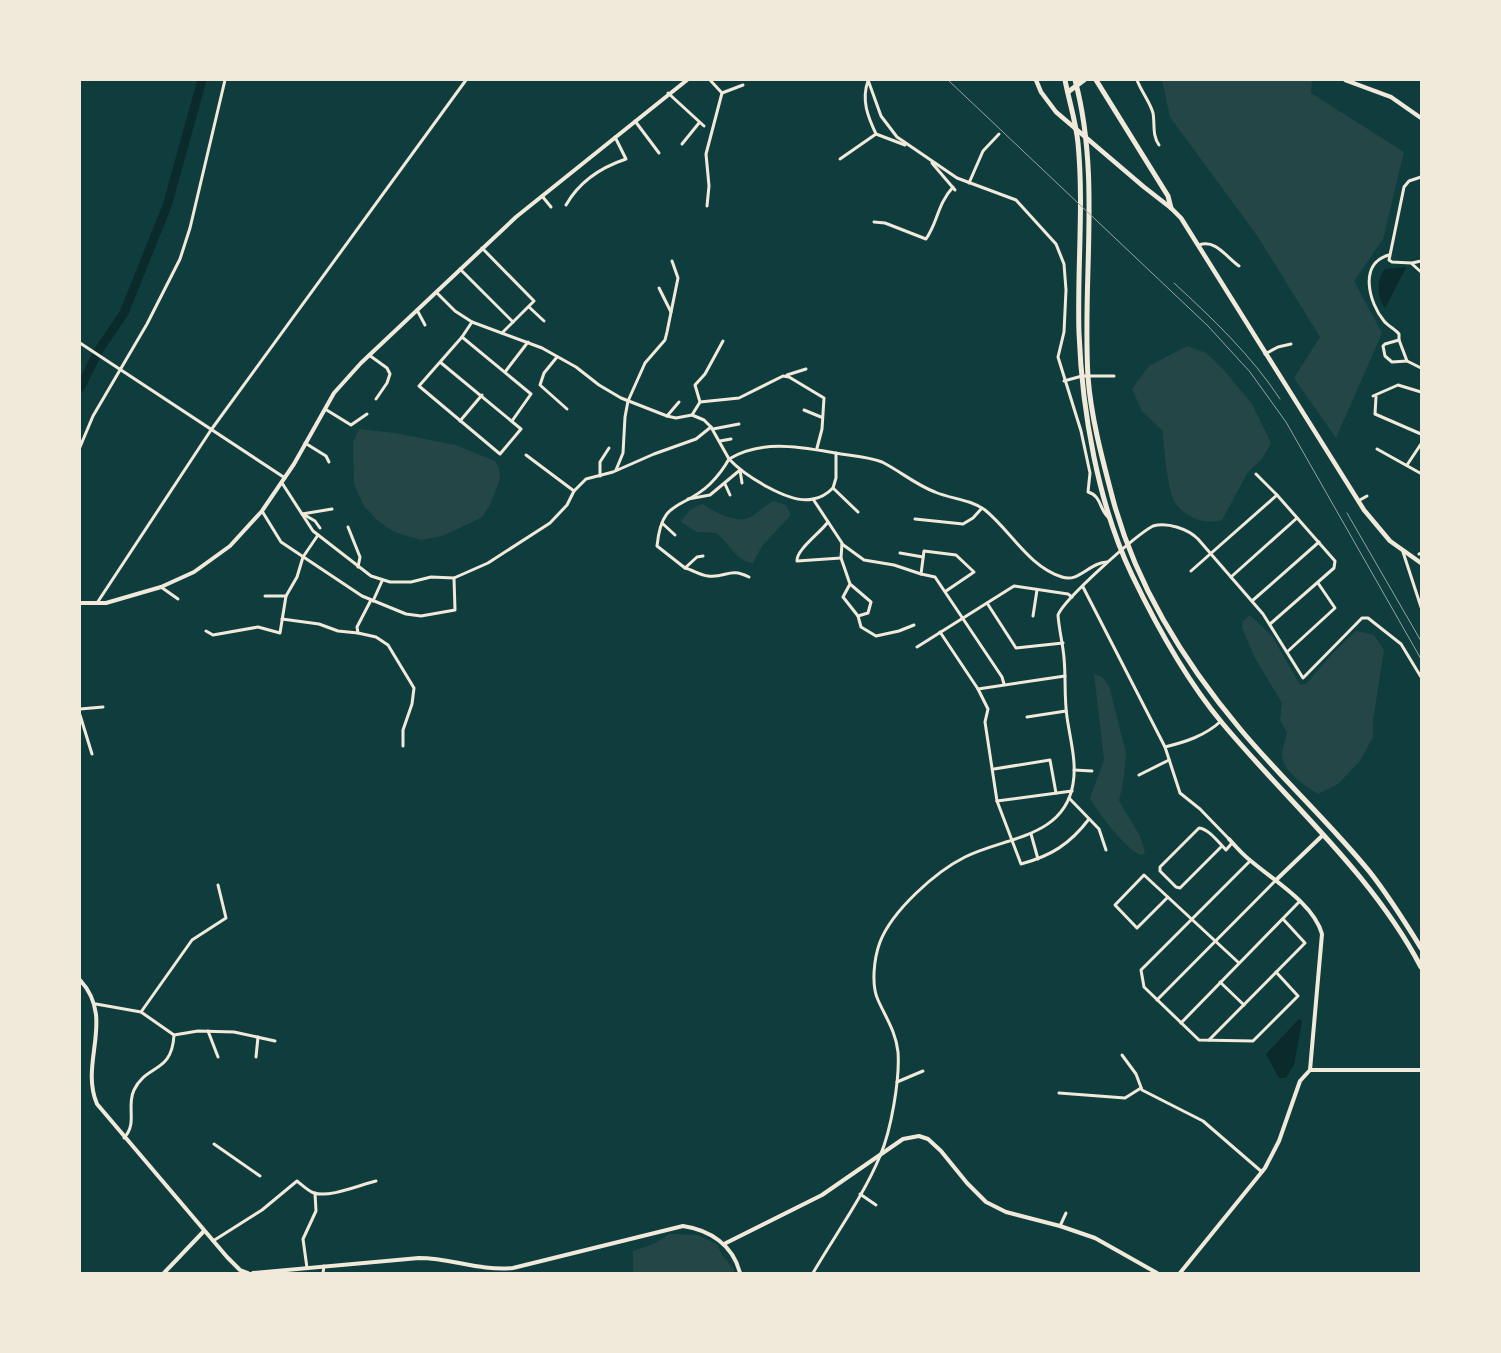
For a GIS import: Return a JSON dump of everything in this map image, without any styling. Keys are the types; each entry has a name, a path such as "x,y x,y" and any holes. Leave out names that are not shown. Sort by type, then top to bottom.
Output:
{"highway":[{"path":"1065,80 1078,145 1080,181 1079,332 1082,376 1096,466 1131,574 1166,639 1221,722 1378,898 1421,967"},
{"path":"1075,80 1087,150 1089,229 1088,375 1100,449 1111,494 1128,544 1155,602 1198,676 1243,732 1370,873 1421,948"},
{"path":"1068,92 1084,80"},
{"path":"1096,80 1168,196 1171,208"}],"main road":[{"path":"1036,80 1056,112 1171,208 1198,245 1358,501 1375,525 1404,552 1421,563"}],"street":[{"path":"80,447 93,416 180,259 190,228 224,80"},
{"path":"97,602 211,430 466,80"},
{"path":"80,603 119,600 177,580 214,560 243,534 262,511 284,481 324,408 343,382 369,355 482,247 668,92 687,80"},
{"path":"710,80 722,93"},
{"path":"868,80 864,91 865,100 876,134 892,142 908,146"},
{"path":"868,80 881,116 890,130 908,146 957,178 1016,200 1056,244 1064,264 1066,283 1064,332 1058,357 1081,431 1090,473 1088,492 1099,499 1104,514 1113,522"},
{"path":"1137,80 1152,112 1155,140 1159,145"},
{"path":"1345,80 1391,97 1421,118"},
{"path":"722,93 743,84"},
{"path":"668,92 704,126"},
{"path":"707,206 709,186 706,154 722,93"},
{"path":"635,121 659,153"},
{"path":"682,144 699,123"},
{"path":"840,159 876,134"},
{"path":"970,183 983,151 999,134"},
{"path":"566,204 594,174 626,159 615,137"},
{"path":"874,222 885,223 926,239 942,201 954,188 930,161"},
{"path":"1421,177 1408,181 1404,188 1389,255 1390,262 1411,264 1421,261"},
{"path":"542,196 550,207"},
{"path":"1198,245 1205,242 1214,244 1239,266"},
{"path":"482,247 534,301 502,332"},
{"path":"1389,255 1384,256 1372,268 1368,281 1379,314 1384,322 1399,334 1399,340 1407,361"},
{"path":"616,470 623,453 624,417 628,401 648,358 665,340 678,278 672,261"},
{"path":"1411,264 1421,272"},
{"path":"460,268 513,322"},
{"path":"659,288 671,313"},
{"path":"435,292 455,311 472,322 528,342 576,367 608,392 667,416 676,418 692,415 704,420 712,428 729,459 740,470 787,496 813,499 833,488 836,478 836,453"},
{"path":"529,307 544,321"},
{"path":"417,310 425,325"},
{"path":"440,362 521,429 500,454 419,386 440,362 462,337 472,322"},
{"path":"462,337 531,394 512,421"},
{"path":"1399,340 1383,346 1385,356 1392,362 1407,361 1421,368"},
{"path":"692,415 700,402 695,385 705,374 723,341"},
{"path":"505,372 528,342"},
{"path":"80,343 284,481 313,531 358,567 382,581 411,582 431,577 454,578 488,563 550,523 567,505 574,491 586,479 600,476 696,439 712,428 739,424"},
{"path":"1265,354 1278,347 1291,344"},
{"path":"369,355 387,368 390,374 387,383 376,399"},
{"path":"557,357 544,373 540,385 566,409"},
{"path":"700,402 739,398 786,375 806,369"},
{"path":"786,375 824,398 817,448"},
{"path":"1064,381 1088,375 1114,376"},
{"path":"1421,392 1398,385 1392,386 1374,396 1375,414 1421,434"},
{"path":"460,421 482,395"},
{"path":"667,416 679,402"},
{"path":"324,408 351,424 367,414"},
{"path":"804,410 822,418"},
{"path":"720,442 731,439"},
{"path":"305,443 326,456 329,462"},
{"path":"1407,465 1421,444"},
{"path":"749,577 735,571 705,576 685,568 657,546 662,523 670,508 709,485 729,459 736,455 761,448 788,446 817,448 879,461 926,488 982,508 1037,563 1054,574 1071,578 1098,563 1107,562"},
{"path":"600,476 600,462 609,448"},
{"path":"1377,449 1420,474"},
{"path":"526,455 574,491"},
{"path":"740,470 742,483"},
{"path":"688,499 693,500 710,495 740,470"},
{"path":"1256,474 1335,560 1334,568 1270,624"},
{"path":"725,484 730,495"},
{"path":"833,488 858,512"},
{"path":"1191,571 1277,495"},
{"path":"1358,501 1367,496"},
{"path":"813,499 842,543 864,560 894,565 935,577 1002,677 1004,684"},
{"path":"915,519 963,524 973,518 982,508"},
{"path":"302,514 332,509"},
{"path":"262,511 281,542 372,601 414,615 455,610 454,578"},
{"path":"302,514 315,521 320,528"},
{"path":"1231,577 1297,518"},
{"path":"828,522 810,543 802,547 797,555 797,561 841,558"},
{"path":"662,523 675,535"},
{"path":"813,1273 881,1155 897,1082 898,1053 896,1040 877,998 875,961 879,943 898,910 939,875 965,857 1031,834 1054,821 1062,812 1072,791 1074,770 1066,711 1063,643 1059,613 1107,562 1150,528 1158,524 1173,526 1193,534 1252,601 1270,624 1304,678 1359,621 1368,618 1401,644 1421,677"},
{"path":"348,527 360,557 358,567"},
{"path":"206,631 213,635 258,627 280,633 286,596 297,576 303,557 318,535"},
{"path":"1252,601 1319,542"},
{"path":"842,543 841,558 850,584 871,602 868,613 858,616"},
{"path":"921,574 924,551 956,555 974,572 946,591"},
{"path":"1404,552 1421,607"},
{"path":"900,553 923,557"},
{"path":"685,568 695,558 703,556"},
{"path":"358,633 358,627 382,581"},
{"path":"1287,652 1335,608 1318,583"},
{"path":"850,584 843,597 858,616 861,627 876,636 899,631 914,625"},
{"path":"162,586 178,599"},
{"path":"917,647 1014,586 1068,594 1072,597"},
{"path":"1083,587 1165,747 1180,793 1200,808 1250,861 1276,880 1300,902 1317,921 1322,934 1310,1070 1300,1081 1279,1141 1262,1172 1180,1273"},
{"path":"1033,616 1037,590"},
{"path":"265,596 286,596"},
{"path":"987,603 1016,648 1063,643"},
{"path":"282,620 319,624 338,631 376,637 388,645 414,688 412,704 403,730 403,746"},
{"path":"940,632 978,689 988,709 985,722 994,769 997,801 1021,864 1058,851 1069,842 1089,819"},
{"path":"978,689 1065,676"},
{"path":"80,709 102,706"},
{"path":"1027,717 1066,711"},
{"path":"80,715 92,754"},
{"path":"1165,747 1187,741 1221,722"},
{"path":"994,769 1050,760 1056,793"},
{"path":"1139,775 1169,760"},
{"path":"1074,770 1092,771"},
{"path":"997,801 1072,791"},
{"path":"1069,798 1099,830 1106,850"},
{"path":"1222,846 1180,888 1176,887 1160,871 1160,867 1199,828 1203,828 1222,846 1226,850 1231,841"},
{"path":"1031,834 1038,859"},
{"path":"1157,1000 1215,940 1323,836"},
{"path":"1250,861 1140,970 1144,987 1199,1040 1254,1041 1298,996 1276,972"},
{"path":"1168,897 1137,928 1115,905 1144,875 1192,918 1239,963"},
{"path":"141,1012 192,940 226,918 218,885"},
{"path":"1181,1023 1300,902"},
{"path":"1209,1040 1305,943 1283,920"},
{"path":"80,980 90,992 96,1004 97,1022 92,1091 104,1114 241,1272 248,1273"},
{"path":"1220,982 1244,1004"},
{"path":"96,1004 141,1012 174,1034 208,1031 234,1032 275,1041"},
{"path":"208,1031 218,1057"},
{"path":"124,1138 132,1126 130,1106 133,1091 142,1080 169,1056 174,1034"},
{"path":"256,1057 258,1037"},
{"path":"1122,1055 1136,1074 1141,1088 1149,1094 1203,1121 1262,1172"},
{"path":"1310,1070 1421,1070"},
{"path":"897,1082 924,1071"},
{"path":"1059,1093 1125,1098 1141,1088"},
{"path":"724,1244 822,1195 908,1136 924,1138 942,1151 967,1183 986,1202 1006,1212 1060,1226 1095,1238 1157,1273"},
{"path":"214,1144 260,1176"},
{"path":"213,1241 262,1210 298,1181 315,1193 336,1193 350,1187 376,1181"},
{"path":"307,1268 303,1239 316,1211 315,1193"},
{"path":"860,1194 876,1205"},
{"path":"1060,1226 1066,1213"},
{"path":"253,1273 419,1258 489,1269 513,1268 683,1226 696,1228 724,1244 738,1264 740,1273"},
{"path":"164,1273 204,1231"},
{"path":"323,1273 324,1266"}],"shaded area":[{"path":"1162,80 1312,80 1311,93 1404,152 1383,239 1354,281 1382,333 1336,438 1294,378 1320,337 1258,237 1170,117"},
{"path":"1405,267 1385,308 1379,294 1379,283 1382,273 1385,269"},
{"path":"1187,346 1206,353 1222,368 1252,404 1271,443 1262,459 1248,472 1222,520 1209,522 1191,517 1176,504 1168,480 1163,431 1142,411 1132,389 1149,366"},
{"path":"359,429 395,433 455,445 495,461 499,468 500,479 489,507 481,518 442,536 421,540 394,532 377,520 364,506 354,484 353,442"},
{"path":"774,501 786,505 791,515 762,546 753,563 747,562 737,555 716,533 697,532 681,522 690,510 703,504 725,516 743,519 752,516"},
{"path":"1250,615 1272,636 1300,685 1306,684 1333,653 1356,631 1374,635 1384,650 1373,720 1373,737 1360,761 1338,784 1318,794 1295,777 1283,760 1282,753 1287,733 1280,720 1282,703 1255,658 1242,628 1243,621"},
{"path":"1094,674 1102,677 1109,686 1126,753 1119,801 1140,836 1145,852 1142,855 1129,847 1121,839 1090,798 1104,760"},
{"path":"1299,1019 1302,1021 1294,1065 1286,1078 1279,1078 1266,1054"},
{"path":"669,1234 697,1235 717,1244 722,1255 734,1269 734,1273 633,1273 633,1251 656,1243"}],"waterway":[{"path":"80,388 99,350 124,313 167,206 202,80"}],"railway":[{"path":"948,80 1208,326 1250,372 1286,422 1421,659"},
{"path":"1174,283 1244,352 1280,399"},
{"path":"1347,513 1421,641"}]}
